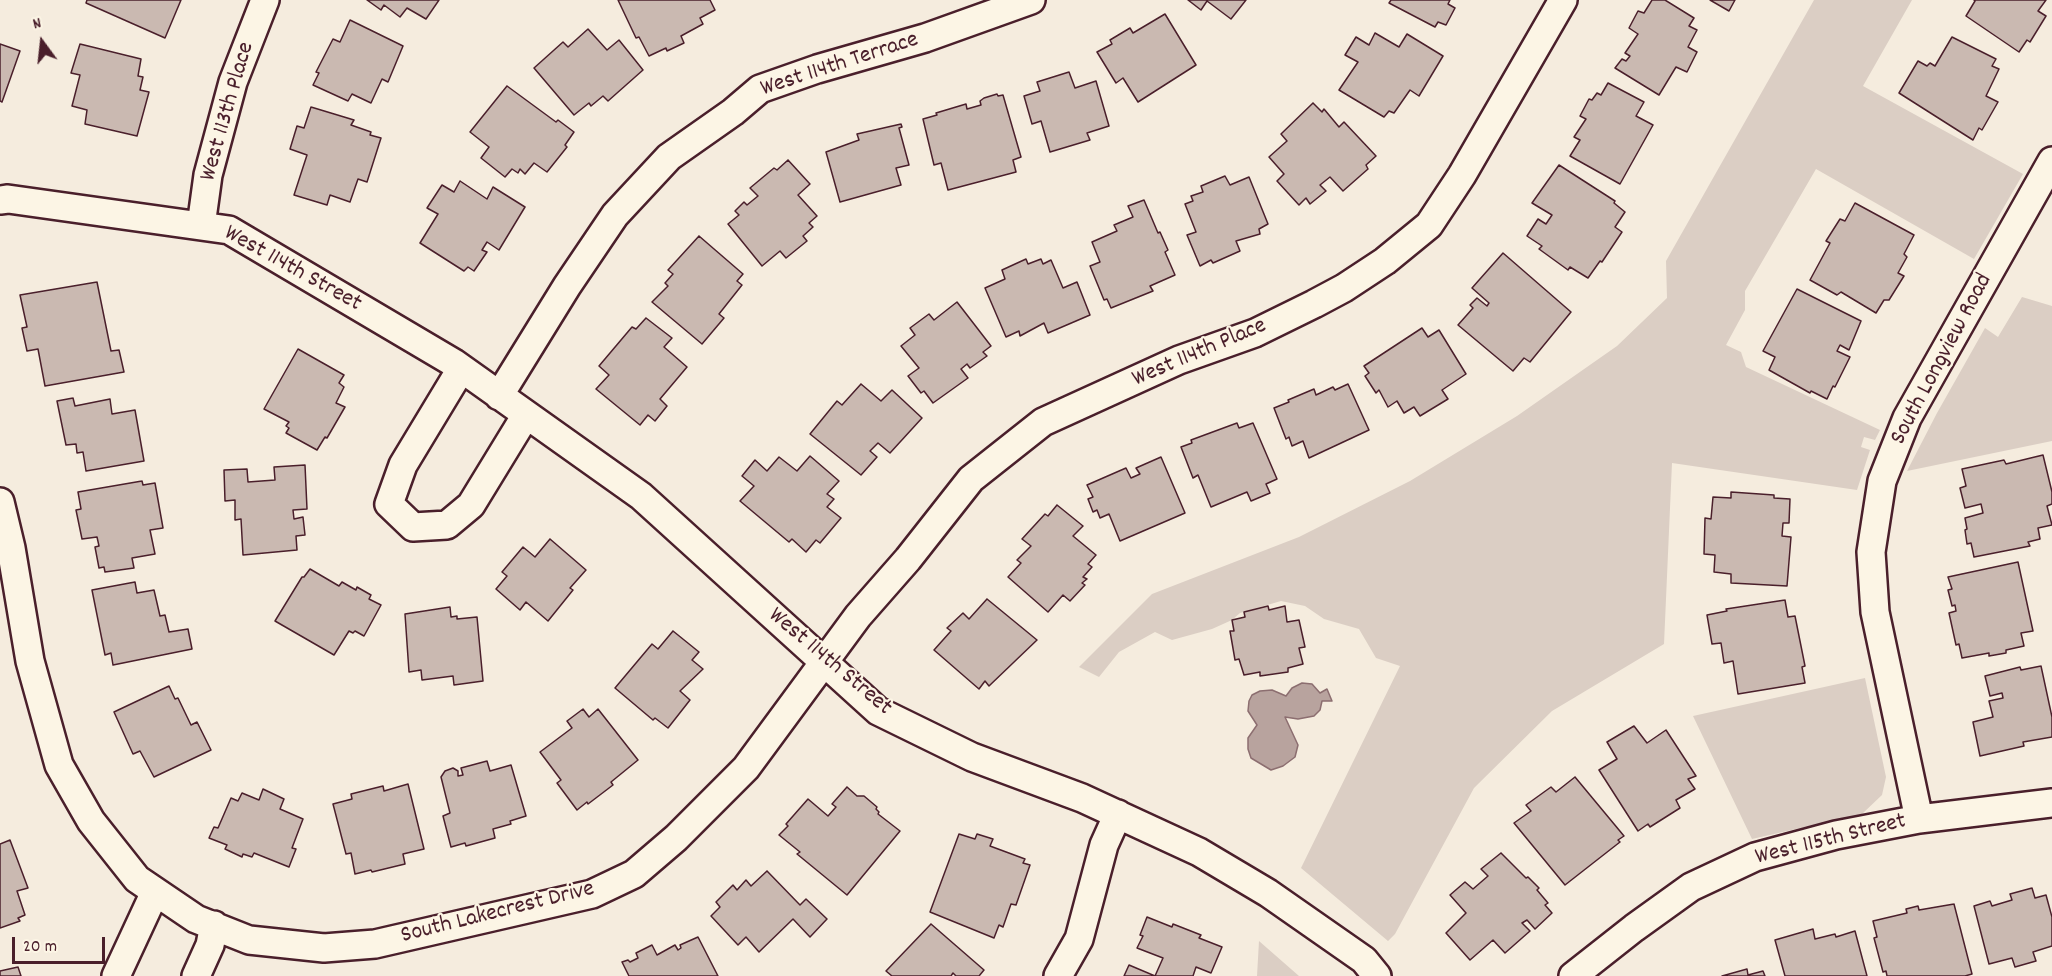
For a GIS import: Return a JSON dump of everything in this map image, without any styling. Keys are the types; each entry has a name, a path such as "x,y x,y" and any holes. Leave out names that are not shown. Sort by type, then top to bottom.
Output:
{"street":[{"name":"West 113th Place","path":"201,226 207,176 233,82 264,0"},
{"name":"West 114th Terrace","path":"499,396 567,286 615,215 669,157 733,112 760,89 817,69 925,38 1031,0"},
{"name":"West 114th Place","path":"806,685 858,616 908,559 971,479 1043,422 1179,360 1256,333 1314,304 1344,288 1385,261 1429,225 1468,165 1563,0"},
{"name":"South Longview Road","path":"1919,819 1875,612 1872,552 1882,481 1907,418 2052,161"},
{"name":"West 114th Street","path":"0,200 8,199 229,230 461,369 641,496 878,711 972,757 1118,814 1199,852 1268,893 1364,960 1377,976"},
{"path":"461,369 403,465 389,504 412,527 447,525 471,505 526,415"},
{"name":"South Lakecrest Drive","path":"0,502 11,548 30,661 59,765 91,821 137,879 196,919 249,940 324,948 375,944 592,894 634,874 676,838 746,768 806,685"},
{"name":"West 115th Street","path":"1573,976 1691,887 1755,857 1836,835 1919,819 2052,804"},
{"path":"1058,976 1079,939 1104,845 1118,814"},
{"path":"116,976 155,892"},
{"path":"196,976 210,945 214,926"}],"shaded area":[{"path":"1814,0 1912,0 1863,86 2023,174 1974,259 1816,169 1745,291 1745,310 1726,345 1741,352 1746,367 1880,430 1875,440 1864,437 1861,447 1870,450 1857,490 1672,463 1664,644 1552,711 1474,788 1395,934 1388,941 1301,868 1400,666 1376,658 1359,629 1324,619 1305,606 1281,601 1240,613 1232,620 1212,629 1172,640 1155,632 1119,652 1099,677 1079,667 1152,594 1299,537 1410,481 1517,416 1617,346 1667,298 1666,261"},
{"path":"2022,297 2052,306 2052,441 1907,471 1985,328 1998,337"},
{"path":"1865,678 1886,777 1882,795 1862,814 1752,839 1693,716"},
{"path":"1302,683 1312,684 1320,693 1327,689 1332,701 1322,701 1320,710 1314,716 1298,719 1285,717 1298,745 1295,757 1283,766 1271,770 1251,758 1248,749 1248,738 1257,725 1248,711 1249,701 1252,695 1260,691 1272,690 1286,696 1292,688"},
{"path":"1259,941 1299,976 1257,976"}],"building":[{"path":"87,0 181,0 165,38 86,3"},
{"path":"367,0 439,0 426,19 407,8 400,17 384,5 381,10"},
{"path":"618,0 710,0 715,10 700,18 703,24 681,36 684,43 649,56 639,37 636,38"},
{"path":"1188,0 1246,0 1231,19 1207,1 1201,10"},
{"path":"1391,0 1450,0 1448,4 1455,8 1446,25 1438,22 1435,27 1389,3"},
{"path":"1652,0 1665,0 1694,18 1689,26 1697,30 1688,47 1697,52 1687,72 1676,67 1659,95 1615,68 1622,59 1626,61 1630,56 1625,53 1638,34 1629,28 1638,11 1644,13"},
{"path":"1710,0 1735,0 1729,11"},
{"path":"1974,0 2046,0 2038,11 2046,16 2030,42 2027,40 2019,52 1966,16"},
{"path":"1165,14 1196,65 1138,102 1123,78 1116,83 1097,52 1112,44 1110,40 1130,28 1133,33"},
{"path":"350,20 403,46 388,82 382,79 371,103 352,94 348,101 313,85 319,73 316,72 333,39 340,42"},
{"path":"588,29 607,50 619,40 643,70 608,101 603,96 591,106 589,103 574,115 534,68 563,42 568,47"},
{"path":"1375,33 1399,47 1407,34 1443,56 1419,96 1410,90 1394,113 1389,111 1384,117 1339,90 1358,62 1345,55 1356,37 1369,45"},
{"path":"1952,37 1996,59 1992,66 1999,69 1986,96 1998,102 1982,130 1979,128 1973,140 1899,93 1918,61 1927,66 1930,63 1935,66"},
{"path":"0,44 20,51 2,102 0,101"},
{"path":"80,44 141,59 138,76 143,77 140,90 149,92 137,136 85,124 87,110 72,106 80,75 71,73"},
{"path":"1069,72 1075,88 1096,81 1109,126 1087,133 1090,140 1050,152 1041,121 1032,124 1024,96 1040,91 1037,82"},
{"path":"1608,83 1644,102 1636,116 1653,125 1620,184 1570,156 1580,140 1574,137 1586,119 1580,116 1589,99 1592,100 1597,93 1601,95"},
{"path":"507,86 556,122 558,120 574,132 565,145 567,147 547,172 534,163 525,174 520,169 518,173 512,169 505,177 481,158 489,147 470,132"},
{"path":"997,94 998,96 1003,95 1021,157 1013,160 1016,172 948,190 941,163 934,165 923,119 966,104 967,109 981,105 980,101 984,98"},
{"path":"1313,103 1322,112 1324,109 1339,127 1344,122 1376,156 1366,165 1368,169 1343,191 1330,177 1320,185 1326,191 1310,204 1306,198 1299,205 1277,181 1284,174 1269,157 1287,141 1281,134"},
{"path":"311,107 354,120 351,125 381,138 367,182 358,179 350,202 330,195 327,205 294,195 307,155 290,149 297,126 304,128"},
{"path":"901,124 902,127 899,128 909,165 896,168 901,185 840,202 826,152 859,140 857,134"},
{"path":"788,160 810,184 798,195 817,216 809,223 813,227 803,236 807,241 786,258 780,251 762,266 728,224 739,215 735,211 744,202 747,205 758,196 750,188 774,168 777,170"},
{"path":"1559,165 1615,201 1614,203 1625,212 1615,227 1622,232 1588,278 1570,267 1568,270 1539,249 1542,246 1527,236 1538,219 1546,224 1552,215 1532,203"},
{"path":"1225,176 1230,185 1249,177 1268,224 1259,229 1260,234 1236,241 1240,251 1200,266 1187,235 1196,232 1185,204 1193,201 1191,196 1203,192 1201,186"},
{"path":"460,181 487,199 493,187 525,207 499,250 487,242 482,250 487,252 474,271 468,267 464,271 420,243 438,214 427,208 442,185 454,192"},
{"path":"1144,200 1168,250 1165,252 1175,275 1150,286 1153,291 1111,308 1107,299 1104,300 1090,266 1100,262 1092,242 1117,231 1114,225 1133,217 1128,206"},
{"path":"1855,203 1914,235 1904,254 1907,257 1898,273 1904,276 1889,300 1884,300 1876,313 1841,292 1837,295 1810,280 1830,243 1826,241 1840,219 1845,221"},
{"path":"699,236 743,274 737,281 742,285 719,314 724,318 702,344 652,302 668,286 665,283 673,274 668,270"},
{"path":"1503,253 1571,312 1530,362 1524,358 1513,371 1458,325 1473,308 1470,305 1477,298 1487,306 1489,303 1472,288"},
{"path":"1026,259 1028,264 1041,259 1043,264 1051,260 1063,288 1077,282 1090,315 1048,333 1044,323 1020,336 1019,331 1006,337 985,288 1005,279 1002,270"},
{"path":"97,282 111,351 119,350 124,372 45,386 38,349 27,351 22,328 27,327 20,295"},
{"path":"1797,289 1861,321 1849,350 1840,345 1837,351 1850,357 1827,399 1811,391 1810,393 1769,370 1775,357 1763,351"},
{"path":"957,302 991,346 983,352 987,356 970,368 967,364 961,369 968,378 933,403 924,391 921,393 908,376 919,368 901,346 915,335 910,328 929,314 934,320"},
{"path":"646,318 672,338 664,347 687,367 660,399 667,406 655,421 648,415 640,425 596,389 609,375 599,366 632,327 636,329"},
{"path":"1422,328 1428,337 1439,330 1466,374 1442,390 1448,399 1420,416 1414,407 1404,413 1397,401 1388,407 1379,390 1376,393 1365,376 1369,373 1364,366"},
{"path":"298,349 344,375 339,383 344,387 336,403 345,407 327,438 325,437 317,450 286,433 289,428 286,426 289,422 264,409"},
{"path":"861,384 881,401 892,390 922,418 890,453 878,443 870,451 877,457 861,475 810,434 837,401 842,405"},
{"path":"1348,384 1369,430 1309,458 1303,441 1292,446 1289,437 1286,439 1274,408 1314,389 1316,395 1333,387 1335,390"},
{"path":"73,398 75,406 110,399 112,414 135,410 144,461 86,471 83,452 77,453 76,444 66,445 57,401"},
{"path":"1237,423 1239,428 1253,423 1277,479 1266,484 1270,493 1251,501 1247,492 1211,507 1198,475 1193,478 1181,447 1192,443 1191,440"},
{"path":"2043,455 2052,492 2052,504 2047,506 2052,525 2038,528 2040,539 2028,542 2030,546 1974,557 1971,543 1967,544 1965,518 1983,513 1981,504 1965,508 1960,488 1966,486 1962,469 2004,460 2006,464"},
{"path":"810,456 839,481 827,494 834,499 827,507 841,518 820,543 816,540 806,552 792,539 789,542 740,501 754,486 742,476 755,460 767,471 779,457 797,471"},
{"path":"1161,457 1185,513 1120,541 1109,514 1100,518 1097,510 1093,512 1088,499 1093,497 1087,485 1126,468 1131,478 1140,474 1136,468"},
{"path":"305,465 307,509 293,510 294,519 303,517 305,535 296,536 297,550 243,555 241,519 235,520 235,500 225,501 224,470 247,469 248,482 275,480 274,467"},
{"path":"142,481 143,485 155,483 163,528 150,530 155,554 132,558 134,568 105,572 104,567 99,568 95,547 99,546 97,537 82,539 76,510 81,509 78,492"},
{"path":"1731,492 1774,495 1774,498 1790,499 1789,523 1783,523 1782,536 1791,537 1787,586 1731,583 1731,574 1714,572 1715,555 1704,554 1705,518 1711,519 1713,497 1731,498"},
{"path":"1057,505 1083,526 1073,536 1096,555 1088,564 1092,567 1083,577 1087,579 1082,583 1085,585 1070,601 1063,595 1048,612 1008,577 1021,563 1017,560 1031,546 1022,539 1045,514 1048,516"},
{"path":"550,539 586,570 570,588 573,590 548,621 526,602 520,610 496,589 507,576 502,572 523,547 535,557"},
{"path":"2018,562 2033,631 2021,633 2024,646 2006,650 2006,653 1989,656 1989,653 1962,658 1959,644 1956,645 1949,613 1956,611 1955,605 1952,606 1948,590 1952,589 1948,577"},
{"path":"310,569 339,586 342,582 356,590 357,587 371,595 369,599 381,605 364,636 355,631 353,633 349,631 334,655 275,621 302,577"},
{"path":"135,582 137,593 154,590 160,616 165,615 169,632 188,629 192,649 113,665 111,653 105,655 92,590"},
{"path":"987,599 1037,640 989,686 985,681 979,689 934,650 951,631 947,628 963,613 969,619"},
{"path":"1785,600 1788,617 1795,616 1805,666 1802,667 1805,683 1738,694 1733,661 1724,663 1721,643 1712,644 1707,615 1727,611 1726,609"},
{"path":"1268,606 1269,610 1285,606 1287,622 1299,620 1305,647 1299,648 1303,664 1288,668 1288,672 1260,676 1260,672 1244,675 1239,659 1235,660 1230,631 1234,631 1232,620 1245,617 1244,612"},
{"path":"450,607 451,617 457,616 457,619 477,617 483,681 454,685 453,676 422,680 421,670 409,672 405,614"},
{"path":"673,631 699,652 692,660 703,669 680,691 690,700 668,728 655,718 653,720 615,688 652,644 658,649"},
{"path":"2041,666 2052,717 2052,737 2023,742 2024,746 1980,756 1973,722 1993,717 1989,701 2003,698 2002,693 1990,696 1985,676 2020,667 2021,670"},
{"path":"169,686 175,699 178,698 191,725 197,722 211,750 154,777 140,751 133,754 114,712"},
{"path":"583,709 589,717 598,709 638,760 611,782 613,785 577,810 557,783 561,780 540,752 572,728 567,721"},
{"path":"1634,726 1647,743 1666,730 1696,776 1688,779 1695,789 1676,800 1680,808 1650,827 1648,824 1638,831 1599,770 1617,759 1607,742"},
{"path":"487,761 490,771 511,765 526,816 510,821 511,824 493,829 495,838 466,846 465,843 451,847 443,816 450,813 441,777 445,771 453,768 458,771 458,776 463,775 461,768"},
{"path":"1575,777 1624,836 1618,840 1620,842 1565,885 1514,823 1531,811 1526,805 1551,787 1556,792"},
{"path":"408,784 424,849 403,854 405,864 355,874 351,853 346,854 333,804 352,799 351,794 383,786 384,791"},
{"path":"847,787 857,796 864,796 877,807 878,814 900,831 847,895 797,854 800,852 779,835 808,799 828,816 836,807 832,804"},
{"path":"263,789 284,799 280,809 303,819 292,848 296,849 289,867 254,853 252,857 243,854 242,857 225,849 227,845 209,838 214,827 218,828 231,798 238,801 242,793 259,800"},
{"path":"959,834 975,839 977,834 993,839 990,846 1025,859 1023,863 1030,865 1016,905 1011,904 1003,927 999,925 994,938 930,912"},
{"path":"10,840 28,888 17,891 25,915 18,918 20,921 0,928 0,844"},
{"path":"1501,853 1539,888 1537,890 1548,903 1545,905 1552,913 1535,929 1527,920 1522,923 1530,931 1505,953 1493,940 1470,960 1446,933 1466,913 1450,895 1465,882 1473,889 1488,876 1481,869"},
{"path":"767,871 800,905 806,899 827,919 810,937 793,919 759,952 746,937 738,945 711,916 720,907 716,902 733,885 737,890 746,880 751,886"},
{"path":"2032,888 2035,898 2046,895 2052,917 2052,946 2033,952 2036,961 2015,967 2012,958 1989,964 1974,906 1990,901 1992,906 2012,900 2010,894"},
{"path":"1954,904 1972,974 1965,976 1887,976 1886,971 1883,972 1874,938 1877,937 1873,921 1907,913 1906,909 1918,906 1919,910"},
{"path":"1147,917 1201,935 1199,938 1222,947 1211,973 1196,967 1193,976 1155,976 1163,958 1137,948 1143,936 1140,935"},
{"path":"931,924 984,970 979,976 956,976 953,973 951,976 892,976 886,971"},
{"path":"1813,929 1815,939 1835,934 1836,937 1855,931 1867,976 1785,976 1775,940"},
{"path":"698,937 718,976 629,976 622,962 628,960 630,962 638,958 636,953 652,945 657,955 675,945 678,950 681,948 680,945"},
{"path":"1129,965 1155,976 1124,976"},
{"path":"18,967 21,976 0,976 0,971"},
{"path":"1747,969 1748,975 1763,971 1765,976 1722,976"}]}
